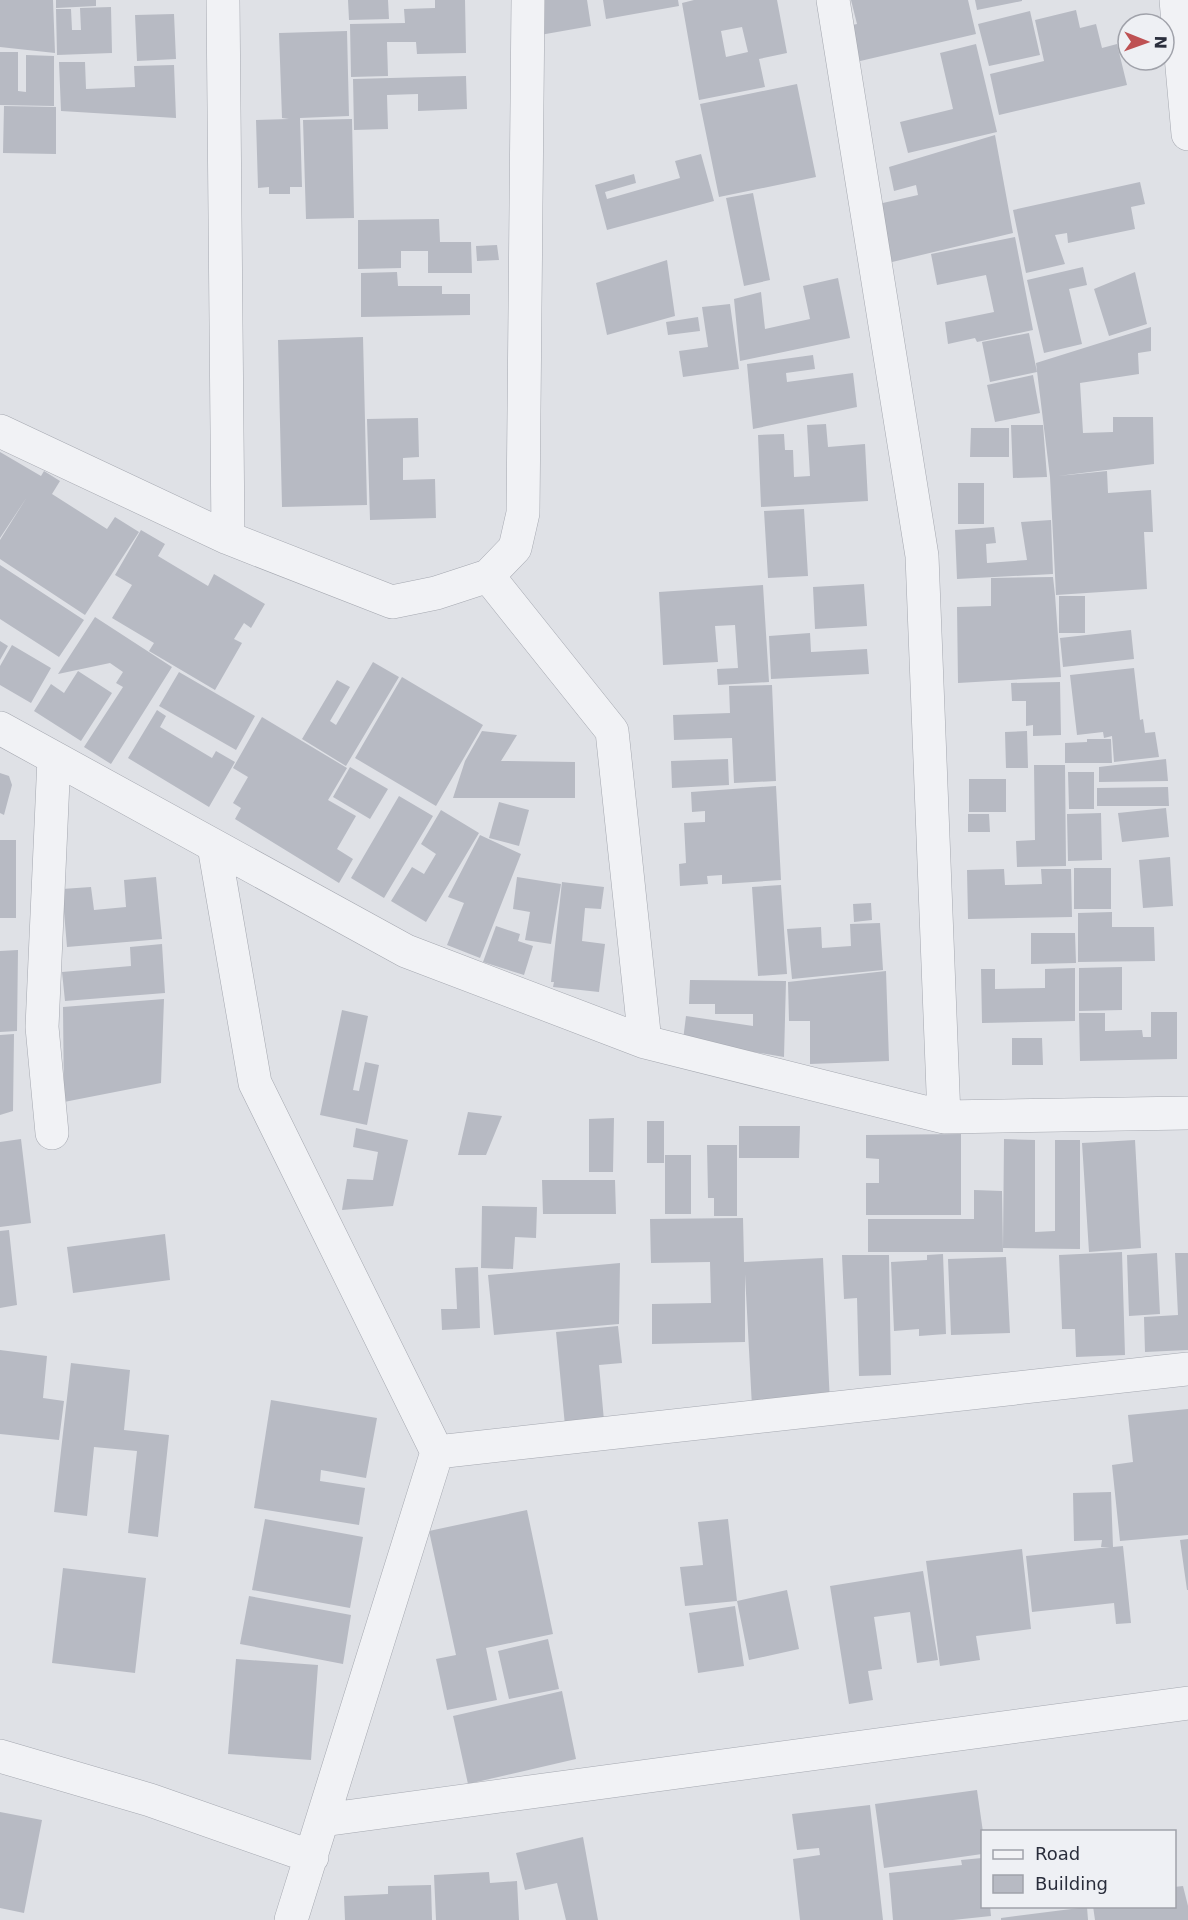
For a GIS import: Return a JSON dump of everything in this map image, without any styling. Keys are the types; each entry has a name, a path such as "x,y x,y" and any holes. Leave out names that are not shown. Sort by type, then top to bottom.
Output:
{"street":[{"path":"223,0 228,538"},
{"path":"0,431 228,538 392,602 436,593 488,576 515,548 523,513 528,0"},
{"path":"832,0 922,556 944,1117"},
{"path":"1176,0 1188,134"},
{"path":"488,576 612,730 645,1042"},
{"path":"0,728 406,951 645,1042 944,1117 1188,1113"},
{"path":"51,1133 42,1027 54,758"},
{"path":"214,846 255,1083 437,1452 291,1920"},
{"path":"437,1452 1188,1370"},
{"path":"323,1820 1188,1703"},
{"path":"0,1756 150,1800 312,1857"}],"building":[{"path":"0,0 53,0 55,53 0,47"},
{"path":"56,0 96,0 96,6 56,8"},
{"path":"348,0 388,0 389,19 349,20"},
{"path":"435,0 465,0 466,53 417,54 416,42 387,42 388,76 351,77 350,24 405,23 404,9 435,8"},
{"path":"534,0 587,0 591,26 540,35"},
{"path":"603,0 678,0 679,6 606,19"},
{"path":"694,0 777,0 787,53 759,59 765,87 699,100 682,3","holes":["742,27 748,52 726,57 721,31"]},
{"path":"851,0 968,0 976,34 856,62 848,26 857,24"},
{"path":"975,0 1022,0 1022,1 977,10"},
{"path":"111,7 112,53 57,55 56,9 71,9 72,30 81,30 80,8"},
{"path":"1076,10 1080,28 1096,24 1102,48 1116,44 1116,72 1124,72 1127,85 999,115 990,74 1044,61 1035,20"},
{"path":"1030,11 1040,55 989,66 978,24"},
{"path":"174,14 176,59 137,61 135,15"},
{"path":"347,31 349,116 300,118 302,187 290,187 290,194 269,194 269,187 258,188 256,120 289,119 282,118 279,33"},
{"path":"976,44 997,132 908,153 900,122 953,109 940,53"},
{"path":"0,52 18,52 18,91 26,92 26,55 54,56 54,106 0,105"},
{"path":"59,62 85,62 86,89 135,87 134,66 174,65 176,118 61,111"},
{"path":"466,76 467,109 418,111 418,94 387,95 388,129 354,130 353,79"},
{"path":"797,84 816,177 719,197 700,104"},
{"path":"4,106 56,107 56,154 3,153"},
{"path":"352,119 354,218 306,219 303,120"},
{"path":"995,135 1013,233 888,263 874,205 918,195 916,185 894,191 889,167"},
{"path":"701,154 714,201 607,230 595,185 634,174 636,183 605,192 607,199 680,178 675,161"},
{"path":"1140,182 1145,204 1131,207 1135,229 1068,243 1067,233 1055,235 1065,264 1026,273 1013,210"},
{"path":"753,193 770,280 744,286 726,198"},
{"path":"439,219 440,242 471,242 472,273 428,273 428,251 401,251 401,268 358,269 358,220"},
{"path":"1015,237 1033,330 977,342 975,338 948,344 945,322 994,312 986,275 937,285 931,254"},
{"path":"497,245 499,260 477,261 476,246"},
{"path":"667,260 675,316 607,335 596,283"},
{"path":"1083,267 1087,285 1069,289 1082,344 1044,353 1027,280"},
{"path":"397,272 398,286 442,286 442,294 470,294 470,315 361,317 361,273"},
{"path":"1135,272 1147,324 1109,336 1094,289"},
{"path":"838,278 850,338 740,361 734,299 761,292 765,329 810,319 803,286"},
{"path":"730,304 739,369 683,377 679,351 708,347 702,307"},
{"path":"698,317 700,331 668,335 666,322"},
{"path":"1151,327 1151,351 1138,353 1139,374 1080,383 1083,433 1113,432 1113,417 1153,417 1154,464 1058,476 1107,471 1108,493 1151,490 1153,532 1144,532 1147,589 1056,595 1050,477 1036,363"},
{"path":"1029,333 1037,372 990,382 982,342"},
{"path":"363,337 367,505 282,507 278,340"},
{"path":"813,355 815,369 786,373 787,382 853,373 857,407 753,429 747,364"},
{"path":"1033,375 1040,413 995,422 987,385"},
{"path":"418,418 419,457 403,458 403,480 435,479 436,518 370,520 367,419"},
{"path":"826,424 828,447 865,444 868,501 761,507 758,435 784,434 785,450 793,450 794,477 810,476 807,425"},
{"path":"1011,425 1043,425 1047,477 1013,478"},
{"path":"971,428 1009,428 1009,457 970,457"},
{"path":"0,452 41,476 44,471 60,481 52,494 107,529 115,517 139,532 85,615 0,559 0,540 27,497 0,538"},
{"path":"958,483 984,483 984,524 958,524"},
{"path":"804,509 808,576 768,578 764,511"},
{"path":"1051,520 1053,574 957,579 955,530 994,527 996,543 986,544 987,563 1027,560 1021,522"},
{"path":"141,530 165,544 158,556 208,586 214,574 265,604 251,628 244,623 234,639 242,643 215,690 149,651 154,643 112,618 132,585 115,575"},
{"path":"0,565 84,620 59,657 0,619"},
{"path":"1053,577 1061,677 958,683 957,607 991,606 991,578"},
{"path":"864,584 867,626 815,629 813,587"},
{"path":"763,585 769,682 718,685 717,669 738,668 735,625 715,626 718,662 663,665 659,592"},
{"path":"1059,596 1085,596 1085,633 1059,633"},
{"path":"95,617 172,667 111,764 84,747 123,687 116,683 123,672 110,663 58,674"},
{"path":"1131,630 1134,659 1063,667 1060,638"},
{"path":"810,633 811,652 867,649 869,674 771,679 769,636"},
{"path":"0,641 8,646 0,660"},
{"path":"12,645 51,668 31,703 0,685 0,666"},
{"path":"373,662 399,677 346,766 302,739 337,680 350,687 330,721 336,725"},
{"path":"1134,668 1140,720 1143,719 1145,733 1155,732 1159,757 1114,762 1112,736 1104,738 1103,732 1077,735 1070,675"},
{"path":"78,671 112,693 81,741 34,711 51,684 64,693"},
{"path":"179,672 255,716 236,750 159,706"},
{"path":"402,677 483,725 436,806 355,758"},
{"path":"1060,682 1061,735 1033,736 1033,725 1026,726 1026,701 1012,701 1011,683"},
{"path":"772,685 776,781 734,783 732,738 674,740 673,715 730,713 729,686"},
{"path":"157,710 166,716 160,727 212,758 216,751 235,762 209,807 128,758"},
{"path":"262,717 347,768 328,800 356,816 337,849 353,859 339,883 235,819 241,808 233,803 248,777 233,768"},
{"path":"482,731 517,735 501,761 575,762 575,798 453,798 465,761"},
{"path":"1027,731 1028,768 1006,768 1005,732"},
{"path":"1087,739 1111,739 1112,763 1065,763 1065,743 1087,742"},
{"path":"728,759 729,785 672,788 671,761"},
{"path":"1166,759 1168,781 1099,782 1099,767"},
{"path":"1034,765 1065,765 1066,866 1017,867 1016,841 1035,840"},
{"path":"350,767 388,789 370,819 333,797"},
{"path":"1068,772 1094,772 1094,809 1069,809"},
{"path":"0,773 9,776 12,785 4,815 0,813"},
{"path":"969,779 1006,779 1006,812 969,812"},
{"path":"776,786 781,880 722,884 722,875 707,876 708,884 680,886 679,864 686,863 684,823 705,822 705,811 692,812 691,792"},
{"path":"1168,787 1169,806 1097,806 1097,788"},
{"path":"399,796 433,816 384,898 351,878"},
{"path":"499,802 529,810 519,846 489,838"},
{"path":"1166,808 1169,837 1122,842 1118,813"},
{"path":"441,810 479,833 426,922 391,901 412,867 424,874 436,854 421,844"},
{"path":"1101,813 1102,860 1068,861 1067,814"},
{"path":"968,814 989,814 990,832 968,832"},
{"path":"480,835 521,854 480,958 447,945 464,903 448,897"},
{"path":"0,840 16,840 16,918 0,918"},
{"path":"1170,857 1173,906 1143,908 1139,860"},
{"path":"1074,868 1111,868 1111,909 1074,909"},
{"path":"1004,869 1005,885 1042,884 1041,869 1071,869 1072,917 968,919 967,870"},
{"path":"156,877 162,939 67,947 62,889 91,887 94,910 126,907 124,880"},
{"path":"517,877 561,884 551,944 525,940 530,912 513,909"},
{"path":"562,882 604,887 601,909 585,908 582,941 605,944 599,992 553,987 554,982 551,982"},
{"path":"781,885 787,974 758,976 752,887"},
{"path":"871,903 872,920 854,922 853,904"},
{"path":"1112,912 1112,927 1154,927 1155,961 1078,962 1078,913"},
{"path":"880,923 883,970 792,979 787,929 821,927 822,948 851,946 850,924"},
{"path":"496,926 520,934 518,941 533,946 524,975 483,962"},
{"path":"1031,933 1075,933 1076,963 1031,964"},
{"path":"162,944 165,993 65,1001 62,972 131,966 130,947"},
{"path":"18,950 17,1031 0,1032 0,951"},
{"path":"1122,967 1122,1010 1079,1011 1079,968"},
{"path":"1075,968 1075,1021 982,1023 981,969 995,969 995,989 1045,988 1045,969"},
{"path":"886,971 889,1061 810,1064 810,1021 789,1021 788,982"},
{"path":"690,980 786,981 784,1057 683,1040 686,1016 753,1026 753,1014 715,1014 715,1004 689,1004"},
{"path":"164,999 161,1083 64,1102 63,1007"},
{"path":"342,1010 368,1016 353,1090 359,1091 365,1062 379,1065 367,1125 320,1115"},
{"path":"1151,1012 1177,1012 1177,1059 1080,1061 1079,1013 1105,1013 1105,1031 1142,1030 1143,1037 1151,1037"},
{"path":"14,1034 13,1111 0,1115 0,1035"},
{"path":"1012,1038 1042,1038 1043,1065 1012,1065"},
{"path":"468,1112 502,1116 486,1155 458,1155"},
{"path":"614,1118 613,1172 589,1172 589,1119"},
{"path":"647,1121 664,1121 664,1163 647,1163"},
{"path":"739,1126 800,1126 799,1158 739,1158"},
{"path":"356,1128 408,1140 393,1206 342,1210 347,1179 373,1180 378,1152 353,1147"},
{"path":"961,1134 961,1215 866,1215 866,1183 879,1183 879,1159 866,1158 866,1135"},
{"path":"21,1139 31,1223 0,1227 0,1142"},
{"path":"1004,1139 1035,1140 1035,1232 1055,1231 1055,1140 1080,1140 1080,1249 1003,1248"},
{"path":"1135,1140 1141,1248 1089,1252 1082,1143"},
{"path":"707,1145 737,1145 737,1216 714,1216 714,1198 708,1198"},
{"path":"665,1155 691,1155 691,1214 665,1214"},
{"path":"542,1180 615,1180 616,1214 543,1214"},
{"path":"974,1190 1002,1191 1003,1252 868,1252 868,1219 974,1219"},
{"path":"482,1206 537,1207 536,1238 515,1237 513,1269 481,1268"},
{"path":"743,1218 744,1262 823,1258 830,1403 752,1407 745,1274 745,1342 652,1344 652,1304 711,1303 710,1262 651,1263 650,1219"},
{"path":"9,1230 17,1305 0,1308 0,1231"},
{"path":"165,1234 170,1280 73,1293 67,1247"},
{"path":"1122,1252 1125,1355 1076,1357 1075,1329 1062,1329 1059,1255"},
{"path":"1157,1253 1160,1314 1129,1316 1127,1255"},
{"path":"1175,1253 1188,1253 1188,1350 1145,1352 1144,1317 1178,1315"},
{"path":"943,1254 946,1334 919,1336 919,1329 894,1331 891,1262 927,1260 927,1255"},
{"path":"842,1255 889,1255 891,1375 859,1376 857,1298 844,1299"},
{"path":"1006,1257 1010,1333 951,1335 948,1259"},
{"path":"620,1263 619,1324 494,1335 488,1275"},
{"path":"478,1267 480,1328 442,1330 441,1309 457,1309 455,1268"},
{"path":"618,1326 622,1363 599,1365 605,1432 566,1436 556,1332"},
{"path":"0,1350 47,1356 43,1398 64,1401 59,1440 0,1434"},
{"path":"71,1363 130,1370 124,1430 169,1435 158,1537 128,1533 137,1451 94,1447 87,1516 54,1512"},
{"path":"271,1400 377,1418 366,1478 321,1470 320,1481 365,1488 359,1525 254,1508"},
{"path":"1188,1409 1188,1535 1120,1541 1112,1465 1133,1462 1128,1415"},
{"path":"1111,1492 1113,1547 1123,1546 1131,1623 1116,1624 1114,1603 1032,1612 1026,1556 1110,1547 1101,1547 1102,1540 1074,1541 1073,1493"},
{"path":"527,1510 553,1634 486,1648 497,1700 447,1710 436,1659 456,1655 429,1531"},
{"path":"265,1519 363,1537 350,1608 252,1590"},
{"path":"728,1519 737,1601 685,1606 680,1567 703,1565 698,1522"},
{"path":"1188,1539 1188,1590 1187,1590 1180,1540"},
{"path":"1022,1549 1031,1629 976,1636 980,1660 940,1666 926,1561"},
{"path":"63,1568 146,1578 135,1673 52,1663"},
{"path":"923,1571 938,1660 917,1663 910,1612 874,1617 882,1669 868,1671 873,1700 849,1704 830,1586"},
{"path":"787,1590 799,1649 749,1660 737,1601"},
{"path":"249,1596 351,1615 343,1664 240,1644"},
{"path":"735,1606 744,1666 698,1673 689,1613"},
{"path":"548,1639 559,1689 509,1699 498,1651"},
{"path":"236,1659 318,1665 311,1760 228,1754"},
{"path":"562,1691 576,1759 468,1784 453,1716"},
{"path":"977,1790 983,1830 981,1854 884,1868 875,1804"},
{"path":"870,1805 883,1920 800,1920 793,1859 820,1855 819,1848 797,1850 792,1814"},
{"path":"0,1812 42,1820 24,1913 0,1908"},
{"path":"583,1837 598,1920 566,1920 557,1883 525,1890 516,1853"},
{"path":"981,1858 981,1908 990,1908 991,1916 953,1920 893,1920 889,1873 962,1865 961,1860"},
{"path":"489,1872 490,1883 517,1881 519,1920 436,1920 434,1875"},
{"path":"431,1885 432,1920 345,1920 344,1896 388,1894 388,1886"},
{"path":"1183,1886 1188,1906 1188,1920 1095,1920 1093,1908 1176,1908 1176,1887"},
{"path":"1087,1908 1088,1920 1001,1920 1001,1918"}]}
